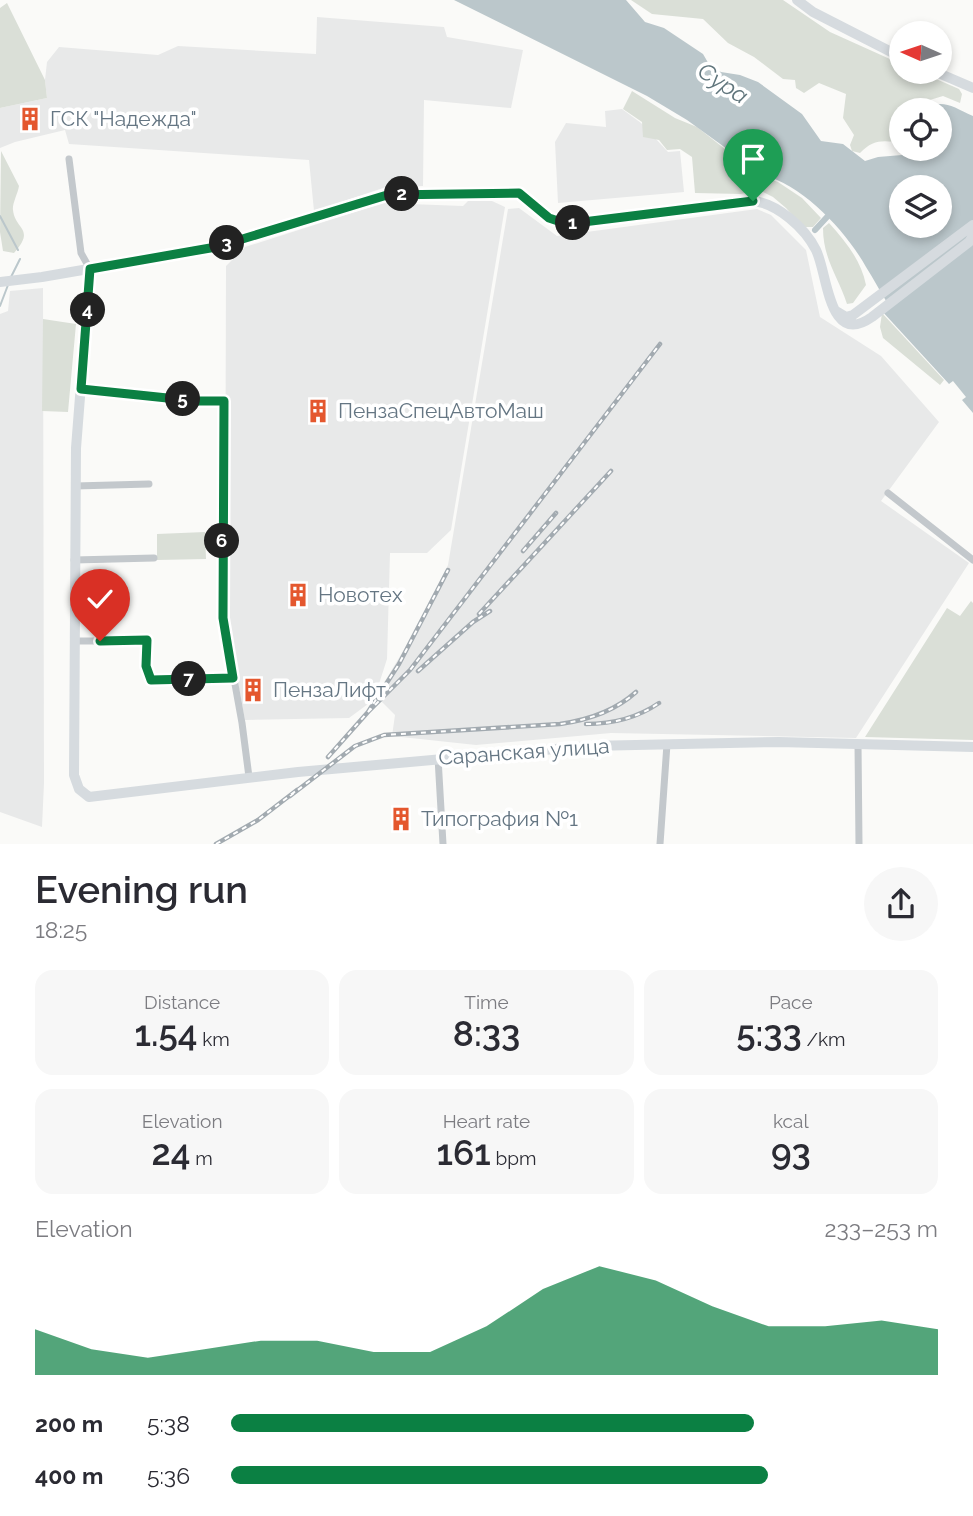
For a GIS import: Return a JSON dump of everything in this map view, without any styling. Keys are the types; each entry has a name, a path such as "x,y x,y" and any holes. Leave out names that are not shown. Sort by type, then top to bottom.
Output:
{"main road":[{"path":"797,0 813,12 889,51"},
{"path":"952,79 973,88"},
{"path":"0,282 216,247 387,195 519,193 549,218 567,224 753,201 772,206 813,245 834,309 839,318 848,325 862,324 872,317 969,242 973,236"},
{"path":"834,309 849,317 973,225"},
{"path":"74,641 75,486 90,269"},
{"name":"Саранская улица","path":"74,641 74,775 79,789 89,797 249,777 569,747 779,742 973,747"}],"street":[{"path":"69,159 81,253 90,269"},
{"path":"81,389 196,401 224,401 223,618 249,777"},
{"path":"75,486 149,484"},
{"path":"888,493 973,560"},
{"path":"74,560 154,558"},
{"path":"74,617 119,615"},
{"path":"74,641 147,640 146,666 151,680 233,678"},
{"path":"660,844 667,744"},
{"path":"858,744 859,844"},
{"path":"438,758 443,844"}],"shaded area":[{"path":"631,0 783,0 830,32 889,59 889,84 948,84 959,89 962,94 960,103 943,96 889,98 889,141 870,145 860,153 852,151 850,145 854,135 843,118 846,94 819,83 804,93 796,88 795,80 783,79 754,57 728,43 703,19 652,14"},
{"path":"7,3 45,80 47,98 0,108 0,8"},
{"path":"317,17 444,27 447,37 523,50 511,108 424,100 423,186 386,187 314,211 309,160 69,144 65,130 0,148 0,108 47,98 47,62 59,47 158,55 178,46 316,54"},
{"path":"632,91 675,118 697,127 758,175 778,182 802,198 821,218 813,227 803,227 773,197 759,190 741,194 695,193 692,157 680,149 667,150 659,140 643,137 642,122 623,109"},
{"path":"622,109 641,123 668,152 680,151 684,192 558,203 555,142 566,123 606,127 605,111"},
{"path":"1,151 19,186 13,210 24,234 14,253 3,251 0,232"},
{"path":"468,201 492,201 505,207 451,530 427,553 390,553 387,659 378,687 368,704 349,718 245,720 225,614 226,266 245,247 383,203 463,206"},
{"path":"519,208 557,236 757,209 771,215 806,250 820,317 881,356 939,422 881,501 969,563 856,738 611,733 476,745 392,736 395,715 376,696 417,628 448,565 508,209"},
{"path":"829,223 852,252 864,276 866,285 853,303 847,304 825,249 823,228"},
{"path":"43,288 42,827 0,812 0,314 8,311 10,291"},
{"path":"882,313 944,380 940,385 883,338 880,327"},
{"path":"43,319 76,324 68,412 42,411"},
{"path":"205,532 206,559 157,560 157,534"},
{"path":"971,601 973,740 865,737 947,608 960,616"}],"water":[{"name":"Сура","path":"454,0 626,0 645,22 664,28 703,54 710,66 721,72 758,82 802,114 821,141 843,144 865,161 889,156 889,161 952,161 952,107 973,116 973,413 962,400 966,397 953,381 949,384 881,310 888,304 872,276 847,239 822,211 793,189 763,175 687,120 647,96"}],"waterway":[{"path":"0,216 18,250"},
{"path":"815,230 827,217"},
{"path":"11,277 20,259"},
{"path":"0,306 8,285"}],"railway":[{"path":"368,712 410,670 660,344"},
{"path":"479,614 611,471"},
{"path":"523,551 556,513"},
{"path":"328,757 368,712 399,664 448,570"},
{"path":"418,671 473,622 490,611"},
{"path":"290,796 355,746 384,735 560,724 591,717 610,709 636,692"},
{"path":"586,724 624,719 659,703"},
{"path":"216,844 258,820 297,790"}],"place":[{"name":"ГСК \"Надежда\"","path":"30,119"},
{"name":"ПензаСпецАвтоМаш","path":"318,411"},
{"name":"Новотех","path":"298,595"},
{"name":"ПензаЛифт","path":"253,690"},
{"name":"Типография №1","path":"401,819"}],"route":[{"path":"100,641 147,640 146,666 151,680 233,678 223,618 224,401 196,401 81,389 90,269 216,247 387,195 519,193 549,218 567,224 753,201"}]}
